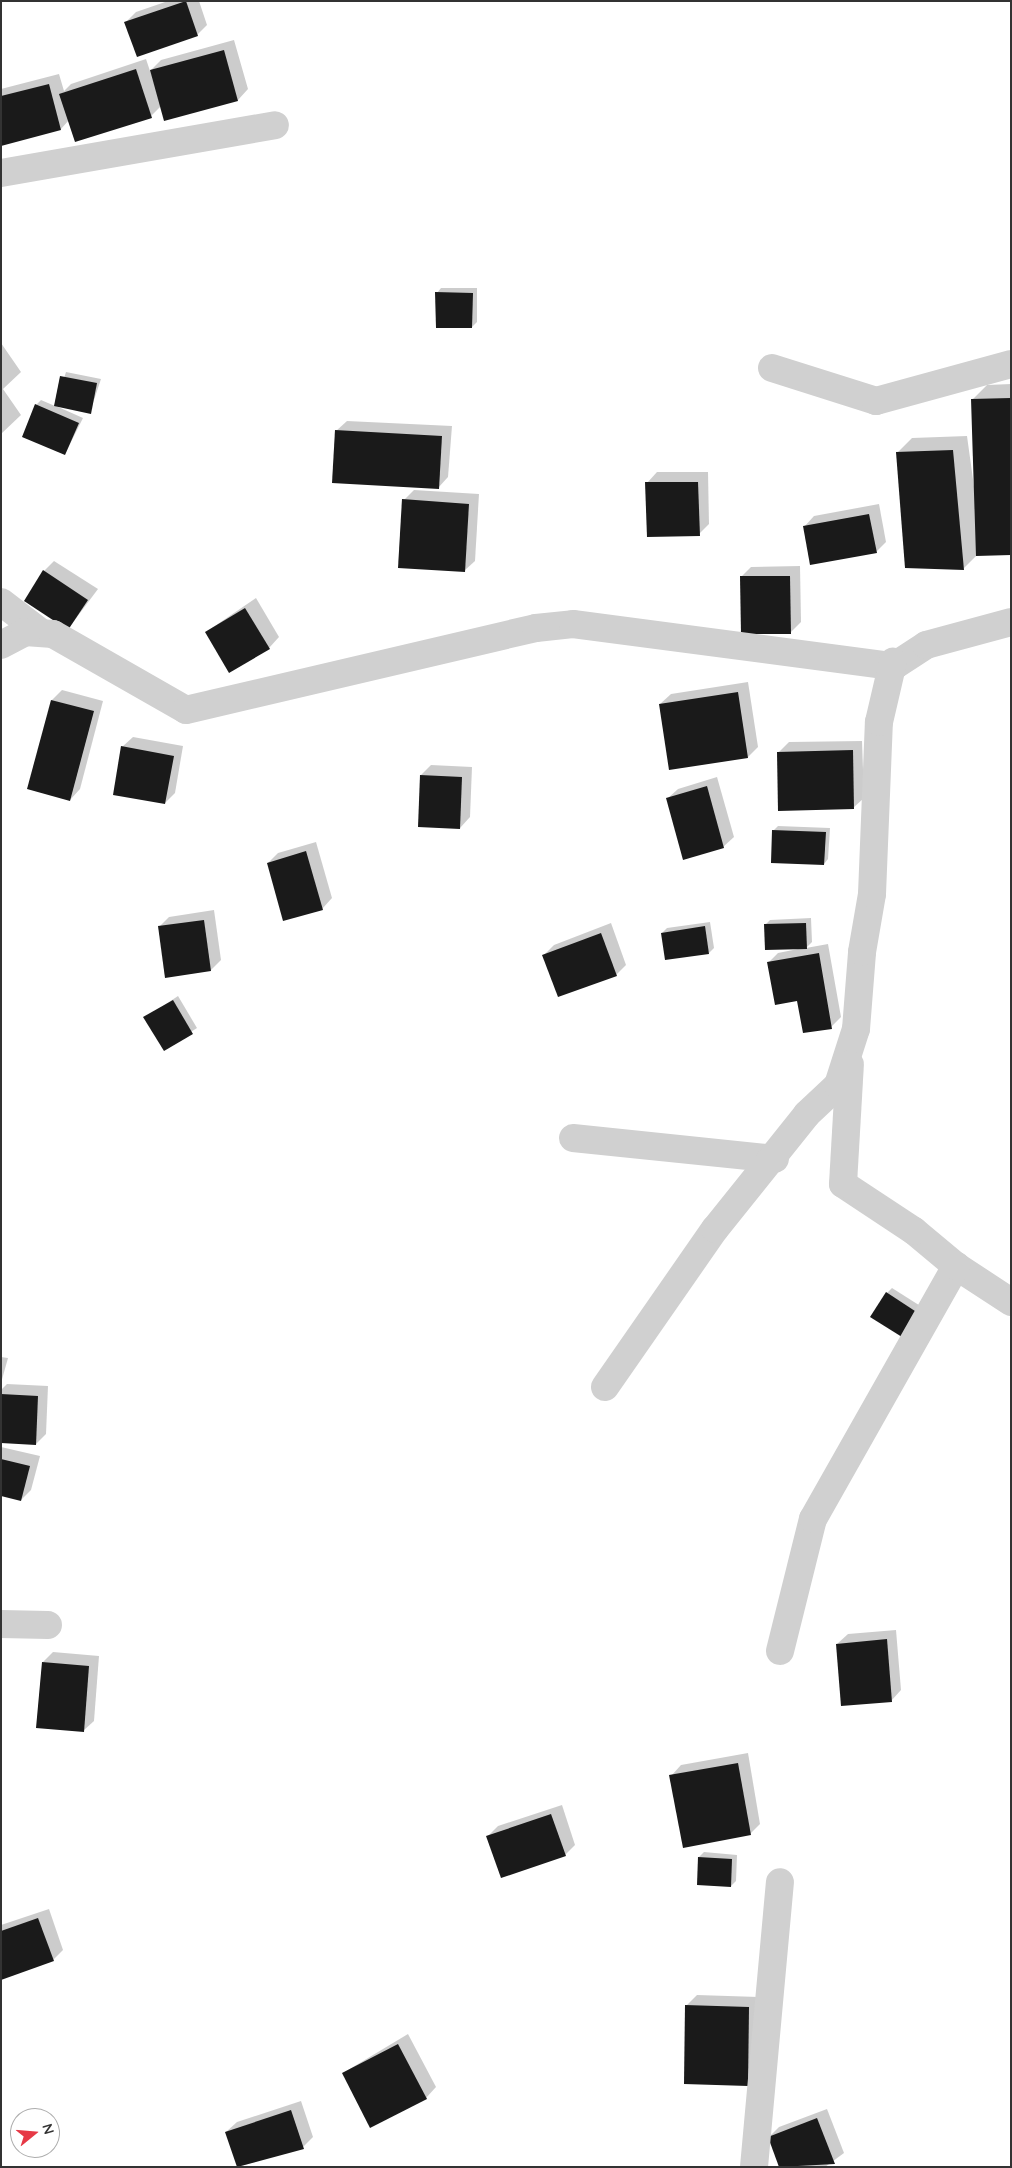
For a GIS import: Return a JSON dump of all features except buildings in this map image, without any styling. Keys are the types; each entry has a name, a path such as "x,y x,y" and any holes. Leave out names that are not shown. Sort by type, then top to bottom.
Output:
{"street":[{"path":"1,173 275,125"},
{"path":"772,368 876,401 1011,364"},
{"path":"1,602 39,631"},
{"path":"1,645 25,632 39,631 53,634 186,710 536,628 574,624 893,662 926,645 1011,622"},
{"path":"893,662 878,722 872,894 852,1042 842,1184 914,1231 956,1266 1011,1302"},
{"path":"605,1387 716,1229 775,1160 807,1114 838,1084 852,1042"},
{"path":"573,1138 775,1160"},
{"path":"780,1652 813,1519 956,1266"},
{"path":"1,1624 48,1625"},
{"path":"754,2167 780,1882"}]}
